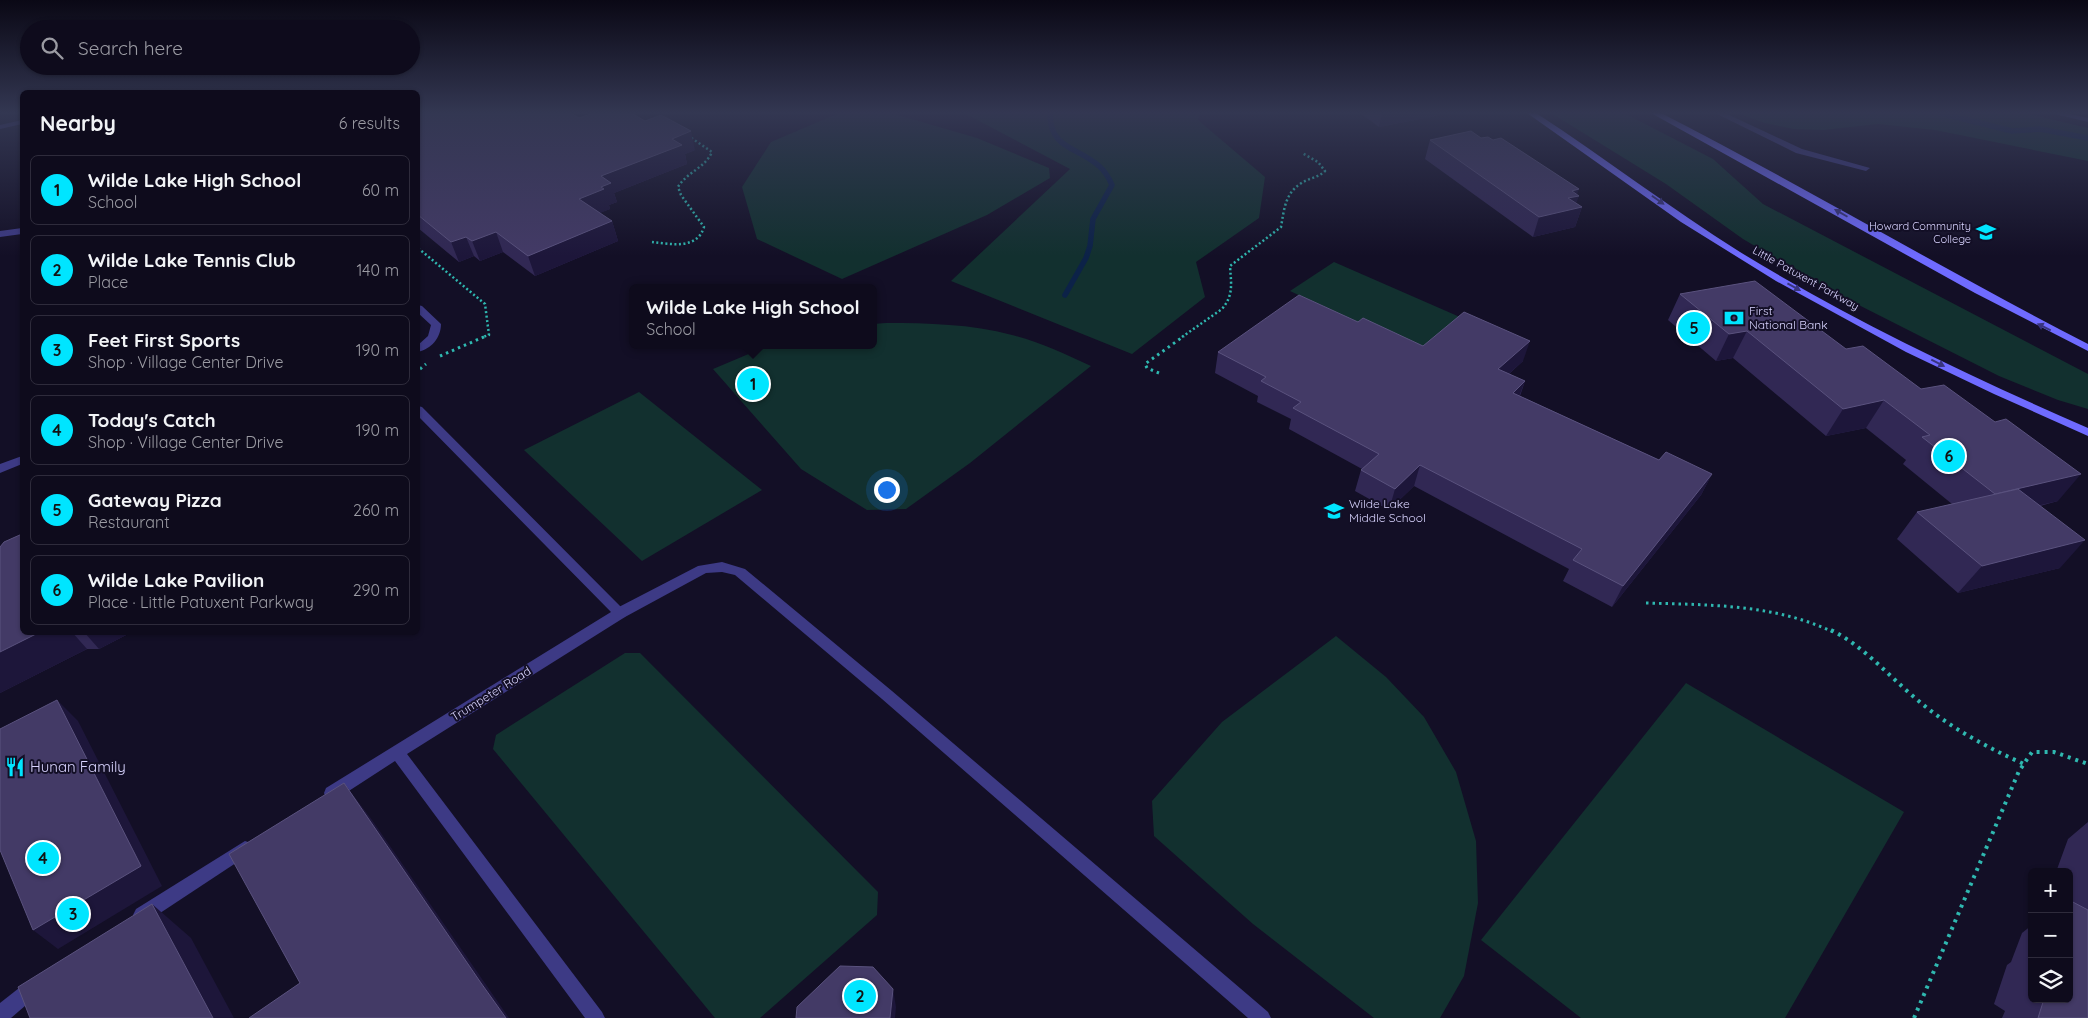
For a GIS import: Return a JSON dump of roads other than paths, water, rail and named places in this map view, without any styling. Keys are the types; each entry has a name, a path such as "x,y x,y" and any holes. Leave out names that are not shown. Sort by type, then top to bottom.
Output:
{"main road":[{"name":"Little Patuxent Parkway","path":"1601,161 1696,227 1792,286 1948,368 2088,432"},
{"path":"1745,161 1969,286 2088,348"}],"street":[{"path":"1836,161 1866,168"},
{"path":"0,234 20,232"},
{"path":"420,310 436,324 436,330 433,338 420,347"},
{"path":"420,412 620,613"},
{"path":"0,469 20,461"},
{"name":"Trumpeter Road","path":"318,802 620,613 703,569 716,566 730,567 740,572 886,695 1262,1018"},
{"path":"398,753 596,1018"},
{"path":"127,925 255,841"},
{"path":"0,1015 45,979"}],"waterway":[{"path":"1065,295 1086,258 1090,246 1093,219 1112,185 1107,175 1093,161"}],"place":[{"name":"Howard Community College","path":"1986,232"},
{"name":"First National Bank","path":"1734,318"},
{"name":"Gateway Pizza","path":"1694,328"},
{"name":"Wilde Lake High School","path":"753,384"},
{"name":"Wilde Lake Pavilion","path":"1949,456"},
{"name":"Wilde Lake Middle School","path":"1334,511"},
{"name":"Hunan Family","path":"15,767"},
{"name":"Today's Catch","path":"43,858"},
{"name":"Feet First Sports","path":"73,914"},
{"name":"Wilde Lake Tennis Club","path":"860,996"}]}
